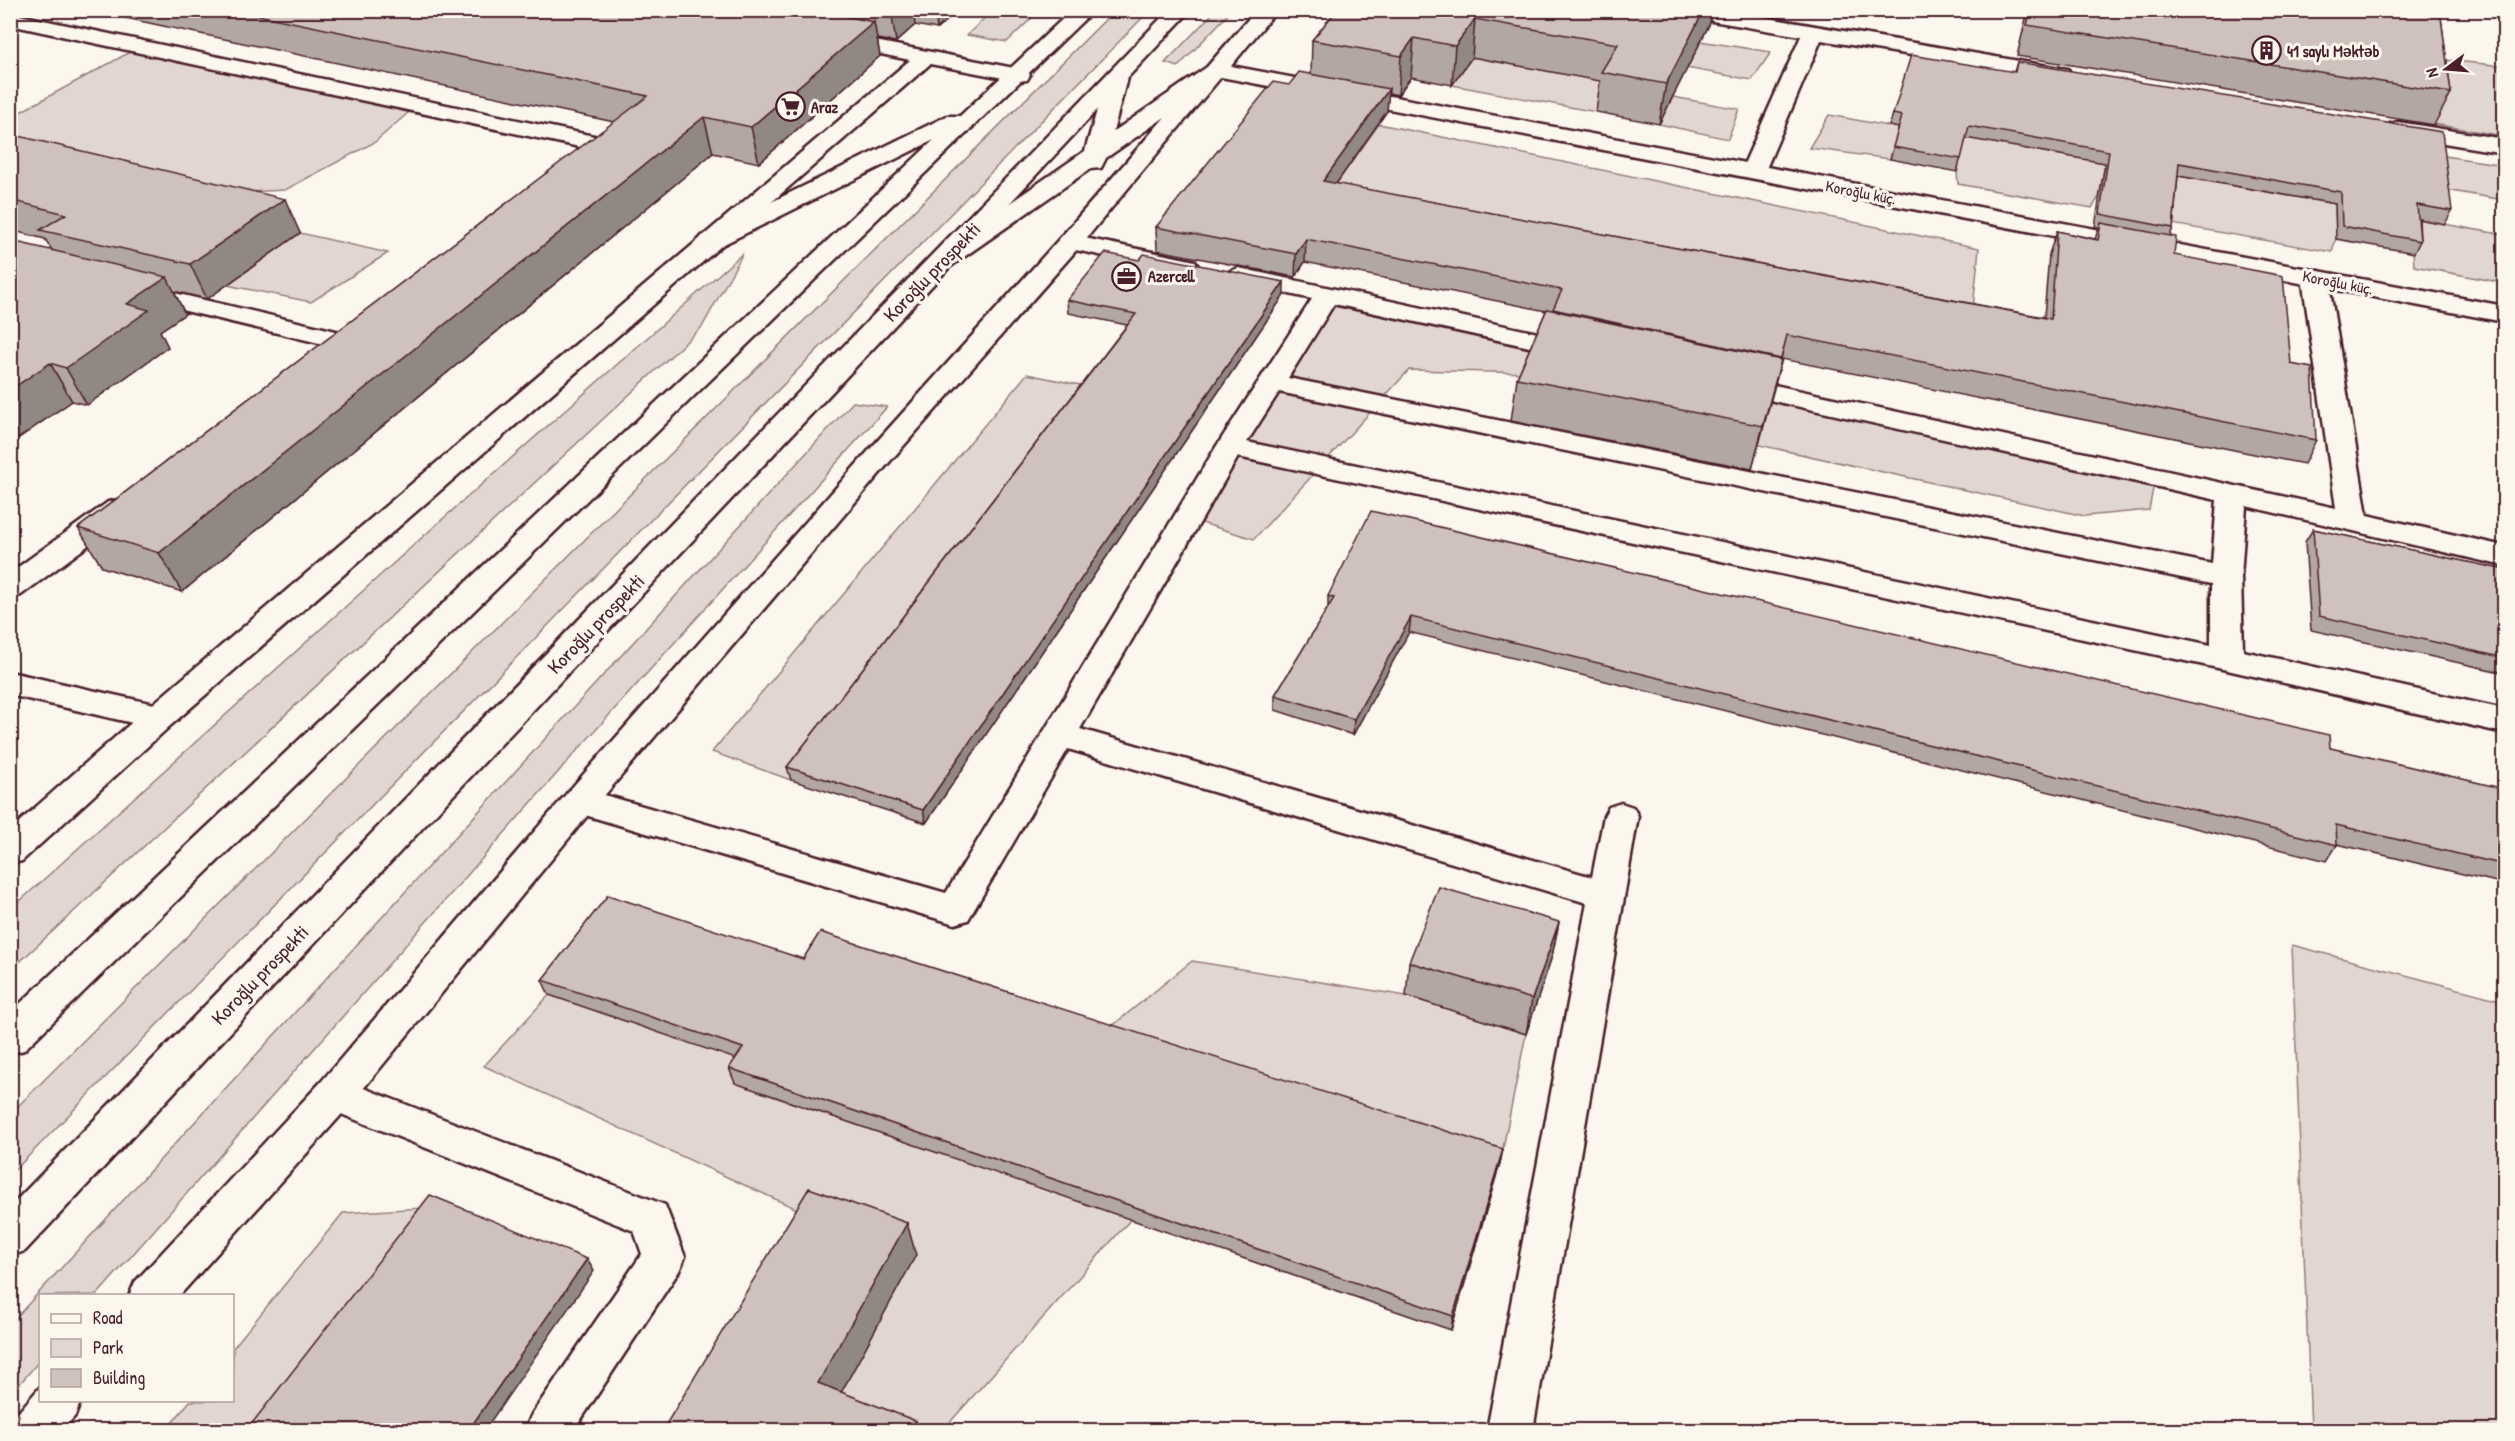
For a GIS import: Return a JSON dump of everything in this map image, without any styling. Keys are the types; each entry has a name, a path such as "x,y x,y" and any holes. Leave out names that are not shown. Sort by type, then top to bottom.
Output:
{"street":[{"path":"10,1038 689,385 1019,75 1084,10"},
{"name":"Koroğlu prospekti","path":"10,1237 1181,10"},
{"path":"152,1294 335,1094 580,801 1070,242 1267,10"},
{"path":"1683,10 2083,77"},
{"path":"14,22 608,146 570,174"},
{"path":"1753,171 1813,33"},
{"path":"811,35 1019,75"},
{"path":"10,851 159,717 926,57"},
{"path":"942,261 1217,70"},
{"name":"Koroğlu küç.","path":"1217,70 2505,314"},
{"path":"1070,242 1116,78"},
{"path":"711,241 986,105"},
{"path":"2376,125 2505,146"},
{"path":"1070,242 1328,294 1609,356"},
{"path":"2315,278 2353,522"},
{"path":"114,286 354,334 316,362"},
{"path":"580,801 955,910 1230,447 1328,294"},
{"path":"1702,377 2505,556"},
{"path":"1272,383 2226,577"},
{"path":"1230,447 2228,659 2505,721"},
{"path":"2228,659 2226,577 2232,494"},
{"path":"10,588 135,496"},
{"path":"10,683 159,717"},
{"path":"1060,735 1607,895"},
{"path":"1510,1431 1621,816"},
{"path":"335,1094 650,1218 664,1257 548,1431"},
{"path":"33,1431 58,1402"}],"green space":[{"path":"1115,10 1149,11 11,1174 11,1113"},
{"path":"987,11 1039,11 1007,42 967,35 991,12"},
{"path":"1215,11 1231,11 1178,67 1165,63"},
{"path":"1700,41 1771,52 1752,80 1686,68"},
{"path":"141,46 417,105 375,142 285,190 150,197 11,163 11,117"},
{"path":"1471,57 1612,83 1596,112 1452,85"},
{"path":"2426,58 2504,66 2504,136 2103,68"},
{"path":"1673,97 1739,109 1728,139 1659,124"},
{"path":"1829,115 1899,128 1890,159 1809,148"},
{"path":"1379,124 1979,248 1971,328 1316,203 1356,156"},
{"path":"1965,138 2105,163 2099,197 2092,208 1958,184 1957,172"},
{"path":"2397,149 2504,165 2504,200 2400,182"},
{"path":"2174,175 2335,204 2336,239 2332,252 2166,223"},
{"path":"2411,218 2504,235 2504,283 2414,266"},
{"path":"300,233 388,253 311,302 227,285"},
{"path":"743,253 702,327 11,970 11,909 437,524"},
{"path":"1328,305 2155,478 2149,510 2085,516 1759,445 1765,422 1532,373 1409,370 1254,539 1192,520"},
{"path":"1027,374 1090,387 791,780 712,752"},
{"path":"853,402 887,407 575,753 98,1294 39,1294 39,1361 11,1394 11,1323"},
{"path":"2292,945 2504,1001 2504,1430 2311,1430"},
{"path":"1192,961 1406,996 1526,1034 1500,1163 1101,1035"},
{"path":"549,995 670,1036 753,1055 735,1083 1131,1219 943,1430 876,1430 830,1413 916,1255 821,1220 484,1066"},
{"path":"438,1207 265,1430 166,1430 189,1402 234,1402 234,1347 343,1213"}],"building":[{"path":"234,10 813,10 874,22 751,127 704,117 159,553 78,528 648,96"},
{"path":"1337,10 1704,10 1666,84 1601,72 1618,44 1475,19 1455,46 1414,38 1401,56 1312,40"},
{"name":"41 saylı Məktəb","path":"2031,10 2440,10 2451,93 2027,25"},
{"path":"1911,55 2015,72 2017,62 2442,132 2452,211 2417,205 2420,241 2342,226 2341,192 2179,163 2173,228 2100,214 2109,151 1969,126 1961,159 1893,147 1902,116 1893,114"},
{"path":"1299,72 1389,89 1323,181 2051,319 2057,231 2098,240 2101,223 2176,237 2174,255 2283,276 2291,364 2312,368 2316,440 1787,335 1781,359 1553,309 1562,290 1306,239 1296,254 1156,227 1273,82 1289,85"},
{"path":"10,134 285,199 190,264 40,230 66,214 10,200"},
{"path":"16,242 167,277 127,304 149,310 66,368 50,363 10,390 10,246"},
{"path":"1105,253 1139,260 1144,254 1284,282 923,810 787,767 1136,314 1067,300"},
{"path":"1547,309 1781,360 1763,426 1517,378"},
{"path":"1371,511 2329,735 2330,748 2505,789 2505,865 2336,825 2337,845 1411,617 1354,719 1275,695 1334,598 1328,596"},
{"path":"2313,529 2505,570 2505,658 2319,616"},
{"path":"1439,887 1559,922 1532,999 1409,962"},
{"path":"608,895 803,959 820,932 1503,1149 1453,1316 729,1068 743,1048 542,980"},
{"path":"809,1188 907,1223 818,1383 916,1421 911,1431 662,1431"},
{"path":"430,1195 587,1259 468,1431 246,1431"}],"place":[{"name":"41 saylı Məktəb","path":"2266,51"},
{"name":"Araz","path":"790,107"},
{"name":"Azercell","path":"1127,276"}]}
